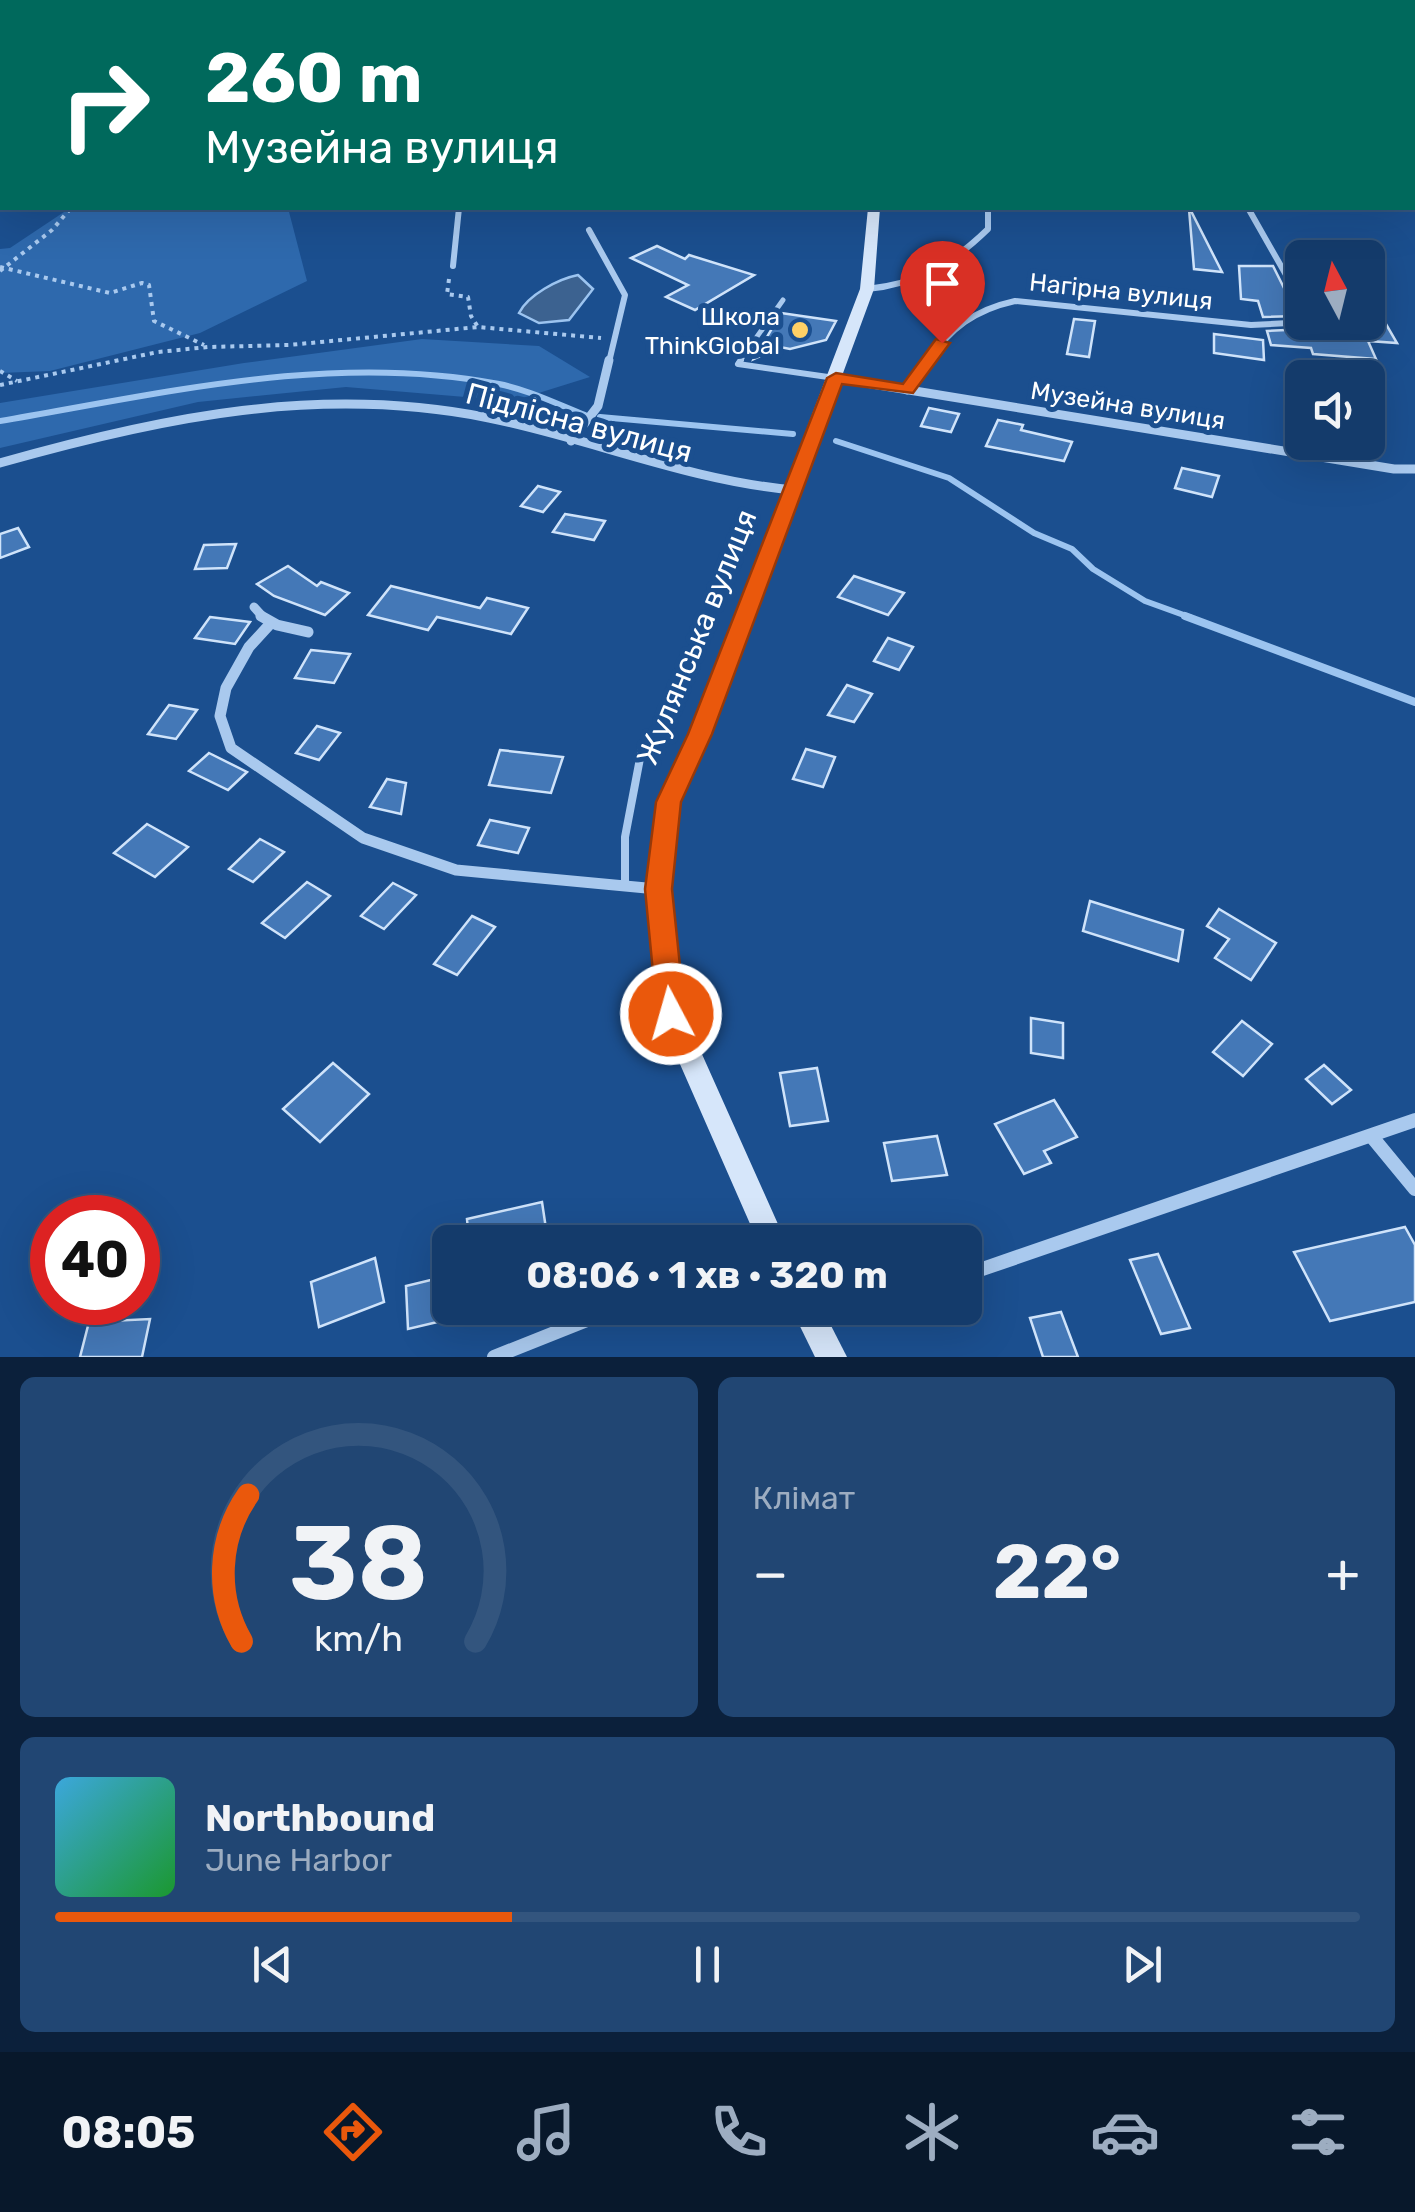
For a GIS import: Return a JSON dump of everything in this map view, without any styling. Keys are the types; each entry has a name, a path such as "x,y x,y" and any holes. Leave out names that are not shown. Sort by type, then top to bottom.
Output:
{"street":[{"path":"452,266 458,210"},
{"name":"Жулянська вулиця","path":"764,1225 671,1014 658,889 668,802 700,734 867,289 874,210"},
{"path":"867,289 919,282 947,264 988,229 988,210"},
{"path":"1249,210 1285,273"},
{"path":"572,441 598,406 625,295 589,230"},
{"name":"Нагірна вулиця","path":"907,390 960,320 998,304 1015,301 1251,324 1285,323"},
{"name":"Музейна вулиця","path":"836,378 1415,469"},
{"name":"Підлісна вулиця","path":"0,462 203,411 304,401 420,407 490,418 644,466 739,487 793,490"},
{"path":"254,607 258,616 271,623 308,632"},
{"path":"271,623 249,647 226,688 220,716 230,748 363,838 456,870 658,889"},
{"path":"982,1268 1373,1138 1415,1120"},
{"path":"1373,1138 1415,1190"},
{"path":"494,1357 574,1325"},
{"path":"815,1325 832,1357"}],"lane":[{"path":"783,300 738,364 836,378"},
{"path":"625,886 625,837 642,748"}],"path":[{"path":"2,268 52,230 69,210"},
{"path":"452,266 447,294 468,297 470,316 478,327"},
{"path":"2,268 110,293 142,282 148,286 154,320 208,347"},
{"path":"0,385 158,352 290,345 478,327 550,336 596,336 612,343"},
{"path":"0,371 20,382"}],"shaded area":[{"path":"67,210 289,210 307,281 200,333 50,371 0,373 0,249 10,248"},
{"path":"578,275 593,289 569,320 539,323 519,313 544,289"},
{"path":"422,339 539,346 590,377 513,401 346,387 198,402 0,448 0,403"}],"building":[{"path":"1189,210 1222,272 1194,269"},
{"path":"657,246 685,259 689,255 754,275 695,310 666,297 688,285 631,258"},
{"path":"1239,266 1273,266 1285,290 1285,316 1263,317 1258,301 1241,299"},
{"name":"Школа ThinkGlobal","path":"781,313 836,321 826,340 790,349 780,347 754,359"},
{"path":"1074,319 1095,321 1089,357 1067,354"},
{"path":"1385,322 1397,343 1368,341 1376,359 1313,354 1311,348 1271,345 1267,331 1285,330 1285,340 1385,340"},
{"path":"1214,334 1263,340 1264,360 1214,353"},
{"path":"929,408 959,414 951,432 921,426"},
{"path":"998,420 1023,425 1021,430 1072,442 1064,461 986,446"},
{"path":"1182,468 1219,476 1212,497 1175,488"},
{"path":"538,486 560,492 543,512 521,506"},
{"path":"565,514 605,521 594,540 553,532"},
{"path":"18,528 29,547 0,558 0,534"},
{"path":"236,544 227,568 195,569 204,545"},
{"path":"288,566 317,586 321,582 349,593 325,615 274,596 257,584"},
{"path":"854,576 904,593 888,615 838,597"},
{"path":"391,586 480,608 487,598 528,608 511,634 437,617 428,630 368,615"},
{"path":"210,617 250,622 235,644 195,638"},
{"path":"888,638 913,647 899,670 874,661"},
{"path":"311,650 350,654 334,683 295,678"},
{"path":"847,685 872,694 854,722 828,715"},
{"path":"169,705 197,710 176,739 148,734"},
{"path":"317,726 340,733 319,760 296,753"},
{"path":"806,749 835,757 823,787 793,779"},
{"path":"500,750 563,757 551,793 489,785"},
{"path":"209,753 247,772 228,790 189,771"},
{"path":"387,779 406,783 401,814 370,807"},
{"path":"490,820 529,828 518,853 478,845"},
{"path":"147,824 188,847 155,877 114,853"},
{"path":"260,839 284,852 253,882 229,869"},
{"path":"307,882 330,896 285,938 262,923"},
{"path":"393,883 416,895 384,929 361,916"},
{"path":"1090,901 1183,930 1178,961 1083,931"},
{"path":"1219,909 1276,943 1251,980 1215,958 1229,939 1207,926"},
{"path":"472,916 495,927 457,975 434,964"},
{"path":"1031,1018 1063,1023 1063,1058 1031,1053"},
{"path":"1242,1021 1272,1044 1243,1076 1213,1052"},
{"path":"333,1063 369,1094 320,1142 283,1109"},
{"path":"1324,1065 1351,1090 1332,1104 1306,1079"},
{"path":"817,1068 828,1121 790,1126 780,1073"},
{"path":"1054,1100 1077,1137 1044,1151 1051,1163 1024,1174 995,1124"},
{"path":"937,1136 947,1175 892,1181 884,1143"},
{"path":"542,1202 545,1225 468,1225 467,1219"},
{"path":"1405,1227 1415,1245 1415,1302 1330,1321 1294,1252"},
{"path":"1158,1254 1190,1328 1161,1334 1130,1260"},
{"path":"375,1258 384,1302 319,1327 311,1282"},
{"path":"432,1280 432,1323 408,1329 406,1286"},
{"path":"1061,1312 1078,1357 1043,1357 1030,1318"},
{"path":"88,1325 149,1325 142,1357 80,1357"}],"waterway":[{"path":"0,421 249,380 374,372 437,375 499,384 585,415"},
{"path":"600,417 793,434"},
{"path":"836,441 949,478 1034,533 1072,549 1093,569 1145,601 1192,618"},
{"path":"1185,616 1415,702"}],"place":[{"name":"Школа ThinkGlobal","path":"800,330"}],"route":[{"path":"671,1014 658,889 668,802 700,734 836,378 907,390 942,343"}]}
